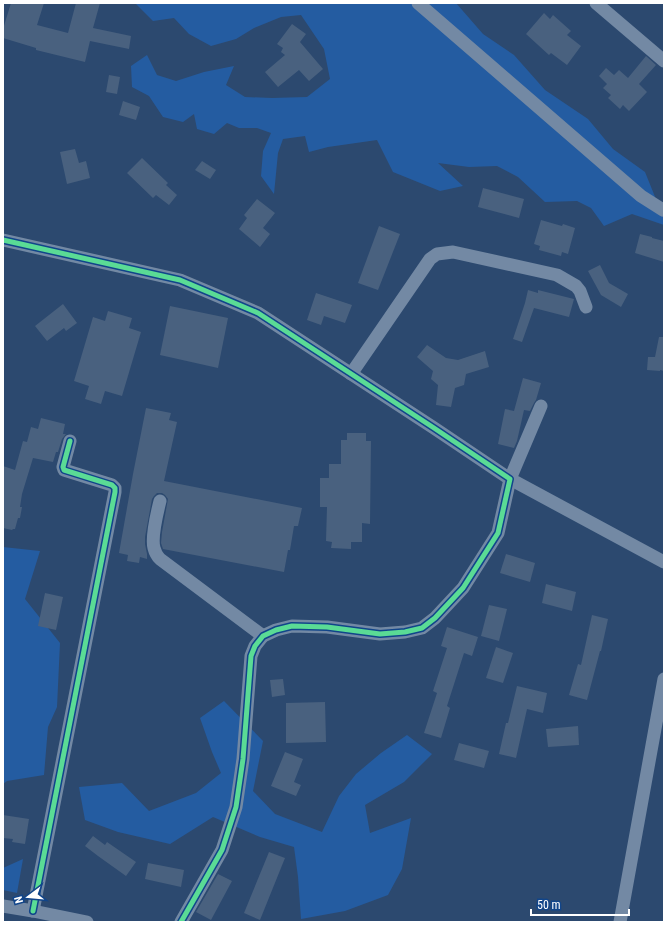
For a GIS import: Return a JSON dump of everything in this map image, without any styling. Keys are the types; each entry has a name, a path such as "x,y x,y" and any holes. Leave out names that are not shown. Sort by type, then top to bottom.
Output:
{"street":[{"path":"418,3 641,196 663,210 664,209"},
{"path":"596,3 664,61"},
{"path":"3,240 180,280 258,313 510,479 664,562"},
{"path":"351,374 430,259 436,254 453,252 557,275 576,286 580,291 586,306"},
{"path":"181,922 222,850 236,807 243,759 251,656 255,646 263,636 276,630 292,626 327,627 380,634 405,632 422,628 436,618 463,588 498,533 510,479 540,406"},
{"path":"33,911 115,492 115,488 112,485 64,470 63,467 70,441"},
{"path":"160,501 153,540 155,553 160,559 263,636"},
{"path":"620,922 664,679"},
{"path":"3,906 87,922"}],"shaded area":[{"path":"135,3 456,3 483,34 514,55 545,90 588,119 613,149 645,172 664,219 664,225 632,214 604,226 591,208 577,201 545,202 518,177 497,166 469,167 438,163 463,186 440,191 393,172 377,140 328,147 309,152 305,136 283,139 278,153 274,194 261,176 263,151 271,133 257,128 239,128 227,123 214,134 197,129 194,114 183,122 163,117 149,96 132,87 131,66 147,55 157,75 176,81 204,72 234,66 226,85 245,97 307,97 330,79 324,49 301,15 281,17 254,28 236,39 211,46 189,34 174,18 153,21"},
{"path":"3,547 40,551 25,599 60,643 57,707 48,727 44,775 7,781 3,784"},
{"path":"224,701 263,741 253,791 275,814 322,832 339,796 356,774 381,753 407,735 432,754 404,782 365,805 370,833 411,818 402,869 388,895 345,911 301,919 294,847 260,837 213,817 170,844 118,832 85,820 79,787 122,783 149,811 196,793 221,773 200,718"},
{"path":"23,859 17,893 3,890 3,868"}],"building":[{"path":"11,3 44,3 37,25 68,33 76,3 100,3 93,28 131,36 129,49 90,41 85,62 36,50 36,48 3,38 3,29"},
{"path":"544,13 550,19 553,15 571,31 567,35 581,46 567,65 551,53 549,55 526,34"},
{"path":"292,24 306,34 300,42 323,69 309,81 299,70 278,87 265,72 285,55 281,52 283,48 277,44"},
{"path":"646,56 656,65 639,84 647,92 629,111 623,105 620,109 608,98 611,95 603,88 607,84 599,76 606,68 614,75 619,70 628,78"},
{"path":"109,75 120,77 117,94 106,92"},
{"path":"123,101 140,107 136,120 119,115"},
{"path":"75,149 79,163 86,161 90,178 67,184 60,152"},
{"path":"142,158 168,183 166,185 177,195 169,205 156,195 153,198 127,173"},
{"path":"202,161 216,170 210,179 195,170"},
{"path":"483,188 524,199 519,218 478,207"},
{"path":"257,199 275,213 263,228 270,234 260,247 239,229 247,218 244,215"},
{"path":"541,220 575,228 568,254 562,252 561,256 539,250 540,246 534,244"},
{"path":"379,226 400,234 378,290 358,283"},
{"path":"640,234 664,241 664,262 635,253"},
{"path":"600,265 609,283 628,294 621,307 601,295 588,271"},
{"path":"528,290 538,293 538,290 574,299 569,317 534,308 522,342 513,339"},
{"path":"316,293 352,305 345,323 324,316 321,325 307,320"},
{"path":"63,304 77,323 66,331 64,328 47,341 35,326"},
{"path":"170,306 228,318 218,368 160,355"},
{"path":"108,311 132,318 129,328 141,332 122,396 105,391 101,404 85,399 89,386 74,381 93,317 105,321"},
{"path":"659,337 664,337 664,371 647,370 648,357 655,357"},
{"path":"427,345 446,358 458,360 485,351 489,367 466,374 464,385 455,388 451,407 436,405 438,385 431,379 433,371 417,357"},
{"path":"523,378 541,383 536,400 530,411 524,410 514,448 498,444 505,409 514,411"},
{"path":"146,408 171,413 169,420 177,422 164,481 302,508 298,526 294,526 284,572 163,549 161,543 162,532 168,499 162,493 157,493 152,499 145,537 147,559 140,557 139,563 127,561 128,555 119,553"},
{"path":"41,418 65,424 63,434 66,434 62,439 53,462 33,458 22,494 20,518 18,518 15,529 12,530 3,528 3,466 15,470 23,441 27,442 31,427 38,429"},
{"path":"347,433 366,433 366,441 371,441 370,524 362,523 362,542 351,542 351,549 331,548 332,542 326,541 327,507 320,507 320,478 329,478 329,464 341,464 341,440 347,440"},
{"path":"506,554 535,563 530,582 500,573"},
{"path":"546,584 576,592 572,611 542,603"},
{"path":"45,593 63,597 56,630 38,626"},
{"path":"489,605 507,609 499,641 481,636"},
{"path":"592,615 608,619 601,651 587,700 569,695 578,664 581,665"},
{"path":"447,627 478,637 472,656 464,653 447,706 450,708 441,738 424,733 437,693 433,691 447,648 441,646"},
{"path":"496,647 513,653 503,683 486,678"},
{"path":"283,679 285,695 272,697 270,680"},
{"path":"517,686 547,693 543,713 527,709 516,758 499,754"},
{"path":"325,702 326,742 286,743 286,703"},
{"path":"578,726 579,745 548,747 546,729"},
{"path":"459,743 489,751 484,768 454,760"},
{"path":"285,752 303,759 294,782 301,785 296,796 271,786"},
{"path":"3,815 29,819 25,844 12,842 13,839 3,838"},
{"path":"93,836 105,845 107,842 136,862 126,876 85,846"},
{"path":"269,852 285,858 260,920 244,913"},
{"path":"148,863 184,870 181,887 145,879"},
{"path":"218,874 232,881 211,920 196,912"}],"cycle path":[{"path":"3,240 180,280 258,313 510,479 498,533 463,588 435,618 422,628 405,632 380,634 327,627 292,626 276,630 263,636 255,646 251,656 243,759 236,807 222,850 181,922"},
{"path":"33,911 115,492 115,488 112,485 64,470 63,467 70,441"}]}
